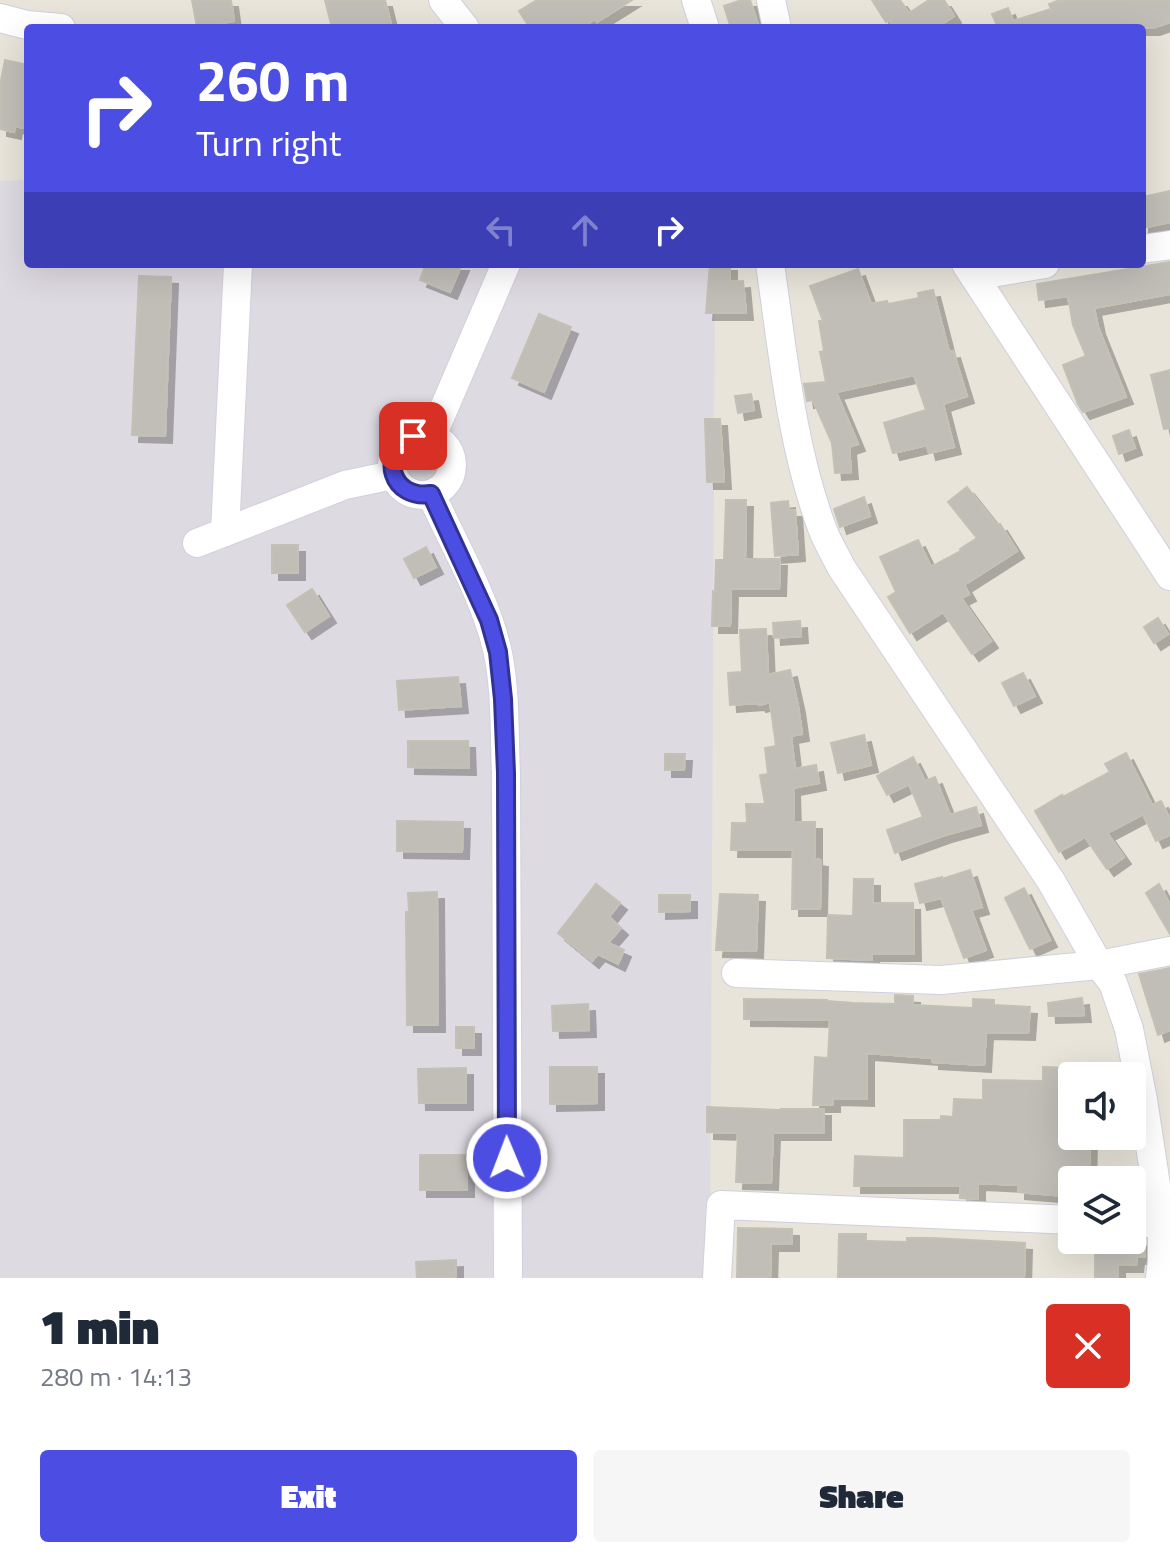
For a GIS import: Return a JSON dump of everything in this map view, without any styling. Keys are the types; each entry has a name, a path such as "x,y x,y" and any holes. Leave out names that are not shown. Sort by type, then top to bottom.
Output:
{"street":[{"path":"443,0 462,24"},
{"path":"696,0 704,24"},
{"path":"771,0 776,24"},
{"path":"0,18 24,24"},
{"path":"1146,248 1170,245"},
{"path":"225,532 238,268"},
{"path":"432,436 504,268"},
{"path":"771,268 798,446 823,531 841,567 1051,881 1099,965 1113,983 1136,1057 1162,1224 1160,1278"},
{"path":"995,268 970,270 1170,576"},
{"path":"413,436 432,436 447,447 453,465 447,483 422,496 405,490 398,483 392,465 398,447 404,441 413,436"},
{"path":"197,543 345,485 393,475"},
{"path":"431,494 489,620 498,652 503,699 508,1278"},
{"path":"736,973 941,980 1099,965 1170,951"},
{"path":"717,1278 721,1205 1058,1219"},
{"path":"1146,1223 1162,1224"}],"shaded area":[{"path":"24,180 24,268 715,268 710,1278 0,1278 0,181"}],"building":[{"path":"192,0 231,0 234,21 196,24"},
{"path":"325,0 385,0 391,24 331,24"},
{"path":"537,0 632,0 597,22 595,19 587,24 527,24 519,11"},
{"path":"750,0 758,24 730,24 724,6"},
{"path":"872,0 900,0 909,13 929,0 944,0 954,16 942,24 886,22"},
{"path":"1060,0 1170,0 1170,22 1153,28 1146,28 1146,24 996,24 992,14 1008,8 1013,21 1051,9 1049,4"},
{"path":"5,60 24,64 24,128 15,126 14,132 0,129 0,85"},
{"path":"1170,191 1170,222 1146,227 1146,196"},
{"path":"1170,262 1170,294 1094,308 1098,327 1126,397 1083,412 1063,365 1086,356 1073,325 1068,296 1039,300 1037,284"},
{"path":"424,268 460,268 450,292 420,280"},
{"path":"710,268 730,268 730,282 743,281 746,313 706,313"},
{"path":"858,269 871,304 919,298 918,293 933,290 949,352 953,351 967,396 943,404 954,447 929,453 927,445 893,453 884,423 926,410 914,375 836,392 858,444 849,447 851,472 835,473 832,443 813,400 807,401 804,384 826,382 820,352 824,351 819,321 823,321 810,286"},
{"path":"139,276 171,277 165,436 132,435"},
{"path":"539,314 571,327 544,392 512,378"},
{"path":"1170,370 1170,428 1164,429 1151,375"},
{"path":"751,394 754,410 738,413 735,396"},
{"path":"705,419 720,419 724,482 707,482"},
{"path":"1129,430 1135,448 1119,454 1113,436"},
{"path":"967,487 997,525 1000,524 1017,551 964,585 969,594 961,598 991,641 972,654 943,612 910,633 888,597 896,592 880,557 918,540 931,567 961,551 977,538 948,502"},
{"path":"864,497 870,516 840,527 834,509"},
{"path":"726,500 746,500 745,559 780,559 779,589 731,589 730,626 712,626 716,560 724,560"},
{"path":"788,501 789,510 795,510 798,554 775,556 771,503"},
{"path":"272,545 298,545 298,573 272,573"},
{"path":"426,547 436,567 414,578 404,559"},
{"path":"312,589 329,616 305,632 287,605"},
{"path":"1158,618 1168,634 1154,643 1144,627"},
{"path":"800,621 801,636 774,638 773,623"},
{"path":"766,629 768,675 790,670 798,706 802,734 791,736 795,769 816,765 819,783 793,788 794,822 815,822 815,859 821,860 820,909 792,909 793,850 731,850 732,823 747,823 746,804 765,804 760,775 768,774 765,748 776,746 770,702 730,705 728,673 742,672 740,630"},
{"path":"1023,673 1035,696 1014,706 1002,683"},
{"path":"458,677 461,706 399,710 397,681"},
{"path":"864,735 871,765 838,773 831,743"},
{"path":"408,741 468,741 469,768 408,767"},
{"path":"1126,753 1152,805 1161,801 1170,819 1170,835 1156,841 1143,814 1107,833 1124,857 1107,869 1085,837 1059,852 1035,811 1110,772 1105,764"},
{"path":"665,754 685,754 684,770 665,770"},
{"path":"913,757 925,781 935,777 950,815 976,807 981,825 895,853 887,830 923,817 909,784 887,795 877,776"},
{"path":"397,821 463,822 462,852 397,851"},
{"path":"970,870 982,907 971,910 986,950 964,958 941,898 920,903 915,884"},
{"path":"854,879 873,879 873,903 913,903 914,954 872,954 872,960 827,958 828,915 853,916"},
{"path":"596,884 620,903 609,917 621,928 608,943 624,950 618,964 598,954 592,961 558,933"},
{"path":"1159,884 1170,905 1170,934 1146,893"},
{"path":"1024,888 1050,940 1030,949 1005,898"},
{"path":"437,892 438,1025 407,1025 408,893"},
{"path":"720,894 758,895 756,951 716,950"},
{"path":"659,895 690,895 690,911 659,912"},
{"path":"1170,968 1170,1030 1158,1035 1139,974"},
{"path":"895,995 913,996 913,1005 973,1008 973,999 994,1000 994,1005 1030,1007 1028,1033 986,1032 984,1065 867,1053 867,1099 833,1098 833,1105 813,1105 815,1057 828,1058 830,1020 744,1019 744,999 895,1004"},
{"path":"1082,998 1084,1015 1049,1016 1048,1003"},
{"path":"588,1004 589,1030 553,1031 552,1006"},
{"path":"456,1027 474,1027 474,1048 456,1048"},
{"path":"550,1067 597,1067 597,1103 550,1104"},
{"path":"1043,1067 1058,1068 1058,1150 1090,1150 1089,1166 1058,1166 1058,1195 1018,1192 1018,1185 978,1183 978,1199 960,1198 960,1186 854,1186 855,1156 904,1158 904,1120 953,1117 954,1099 983,1100 983,1080 1043,1081"},
{"path":"466,1068 466,1103 419,1103 418,1069"},
{"path":"707,1107 824,1109 824,1133 773,1133 771,1183 736,1182 738,1133 707,1132"},
{"path":"420,1155 467,1155 467,1190 420,1190"},
{"path":"738,1228 792,1229 792,1244 771,1244 770,1278 737,1278"},
{"path":"839,1234 866,1234 866,1241 907,1242 907,1238 932,1238 1025,1243 1024,1278 838,1278"},
{"path":"1095,1254 1145,1254 1145,1257 1137,1257 1136,1265 1118,1265 1118,1278 1095,1278"},
{"path":"456,1260 456,1278 417,1278 416,1262"}],"route":[{"path":"413,436 398,447 392,465 393,475 405,490 413,494 431,494 489,620 498,652 506,773 507,1158"}]}
